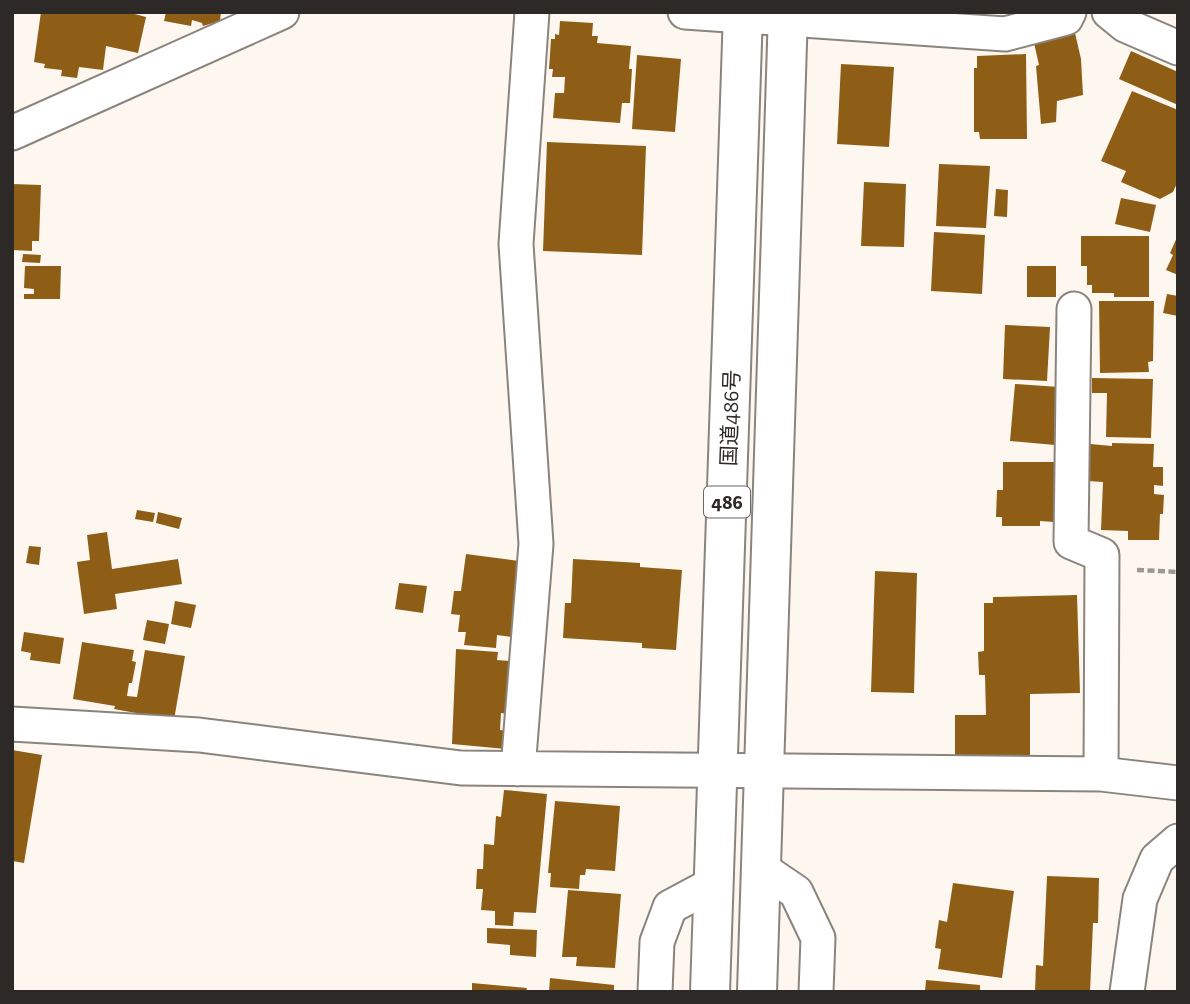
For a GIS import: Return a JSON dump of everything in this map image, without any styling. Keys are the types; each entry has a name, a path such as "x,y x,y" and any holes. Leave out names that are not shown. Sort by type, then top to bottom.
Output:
{"highway":[{"name":"国道486号","path":"710,992 743,14"},
{"name":"486","path":"757,992 788,15"}],"street":[{"path":"12,133 282,12"},
{"path":"518,769 536,544 516,244 532,12"},
{"path":"685,12 788,15 1005,34 1066,18 1069,12"},
{"path":"1109,12 1125,25 1178,48"},
{"path":"1074,309 1071,542 1102,555 1101,774"},
{"path":"12,724 199,735 461,768 1101,774 1178,783"},
{"path":"1127,992 1140,899 1157,859 1178,841"},
{"path":"762,869 796,892 818,937 816,992"},
{"path":"655,992 657,942 670,907 713,884"}],"building":[{"path":"41,12 127,12 146,17 138,53 106,46 103,70 79,67 77,78 61,76 62,70 44,68 45,64 34,62"},
{"path":"166,12 221,12 220,21 203,26 202,23 192,20 191,26 164,21"},
{"path":"560,21 593,23 592,36 598,36 597,43 631,46 630,103 622,103 620,123 553,118 555,93 564,93 565,77 552,77 553,69 549,69 551,39 555,39 555,34 559,35"},
{"path":"1075,33 1081,59 1083,95 1057,101 1056,122 1041,124 1036,66 1039,65 1034,43"},
{"path":"1131,51 1178,72 1178,105 1119,79"},
{"path":"1026,54 1027,139 980,139 979,132 974,132 974,68 977,68 977,56"},
{"path":"637,55 681,59 675,132 632,129"},
{"path":"841,64 894,67 889,147 837,144"},
{"path":"1132,91 1178,110 1178,181 1173,192 1160,199 1121,182 1126,171 1101,161"},
{"path":"547,142 646,146 642,255 543,251"},
{"path":"939,164 990,166 986,228 936,226"},
{"path":"864,182 906,184 904,247 861,246"},
{"path":"12,184 41,185 39,241 32,241 32,251 12,250"},
{"path":"996,189 1008,190 1007,217 994,216"},
{"path":"1121,198 1156,205 1150,232 1115,224"},
{"path":"934,232 985,235 982,294 931,291"},
{"path":"1178,235 1178,275 1166,270"},
{"path":"1081,236 1149,236 1149,297 1114,297 1114,293 1092,293 1092,285 1087,285 1087,266 1081,266"},
{"path":"23,254 41,255 40,263 22,262"},
{"path":"25,266 61,266 60,299 24,299 24,294 34,294 34,289 24,288"},
{"path":"1027,266 1056,266 1056,297 1027,297"},
{"path":"1167,294 1178,296 1178,316 1163,313"},
{"path":"1099,301 1154,301 1153,361 1148,362 1149,372 1100,373"},
{"path":"1005,325 1050,327 1047,381 1003,379"},
{"path":"1092,378 1153,379 1151,438 1106,437 1107,393 1092,393"},
{"path":"1015,384 1059,387 1055,445 1010,441"},
{"path":"1112,443 1154,444 1153,467 1163,467 1163,486 1154,485 1154,494 1164,495 1159,540 1128,540 1128,531 1101,530 1103,482 1088,481 1090,444 1112,446"},
{"path":"1003,462 1055,462 1054,522 1040,521 1040,526 1002,526 1002,517 996,517 997,490 1003,490"},
{"path":"137,510 155,513 153,522 135,519"},
{"path":"158,512 182,518 179,529 156,523"},
{"path":"107,532 112,569 178,559 182,584 115,594 117,609 84,614 77,562 90,560 87,535"},
{"path":"29,546 41,547 39,565 26,563"},
{"path":"466,554 519,561 511,637 497,635 496,648 464,645 466,632 458,632 460,615 451,614 454,591 461,591"},
{"path":"573,559 640,563 640,567 682,570 676,650 642,648 642,643 563,638 565,603 571,603"},
{"path":"875,571 917,573 914,693 871,692"},
{"path":"399,583 427,586 423,613 395,609"},
{"path":"1077,595 1080,693 1030,694 1030,763 955,763 955,715 986,715 985,675 979,675 978,652 984,651 984,603 993,603 993,597"},
{"path":"175,601 196,605 191,628 171,624"},
{"path":"147,620 169,624 165,644 143,640"},
{"path":"24,632 64,638 60,664 30,660 31,653 21,651"},
{"path":"82,642 134,650 132,661 136,662 127,696 137,697 145,650 185,656 174,720 73,699"},
{"path":"456,649 498,652 497,660 509,661 508,671 511,672 508,714 501,713 500,730 508,731 506,749 452,744"},
{"path":"12,750 42,755 24,863 12,861"},
{"path":"504,790 547,794 536,913 514,912 513,926 495,925 495,911 481,910 483,889 476,889 477,869 483,869 484,844 494,845 496,816 501,817"},
{"path":"555,801 620,806 615,871 586,869 585,875 580,875 579,889 550,887 551,873 548,873"},
{"path":"1047,876 1099,878 1098,923 1093,923 1090,992 1035,992 1036,965 1043,966"},
{"path":"953,883 1014,891 1002,978 938,969 941,949 935,948 939,920 947,922"},
{"path":"568,890 621,894 615,968 576,966 577,957 562,957"},
{"path":"487,928 537,930 536,957 510,955 510,945 487,943"},
{"path":"550,978 614,985 614,992 549,992"},
{"path":"926,980 980,985 980,992 925,992"},
{"path":"472,983 527,988 526,992 472,992"}]}
